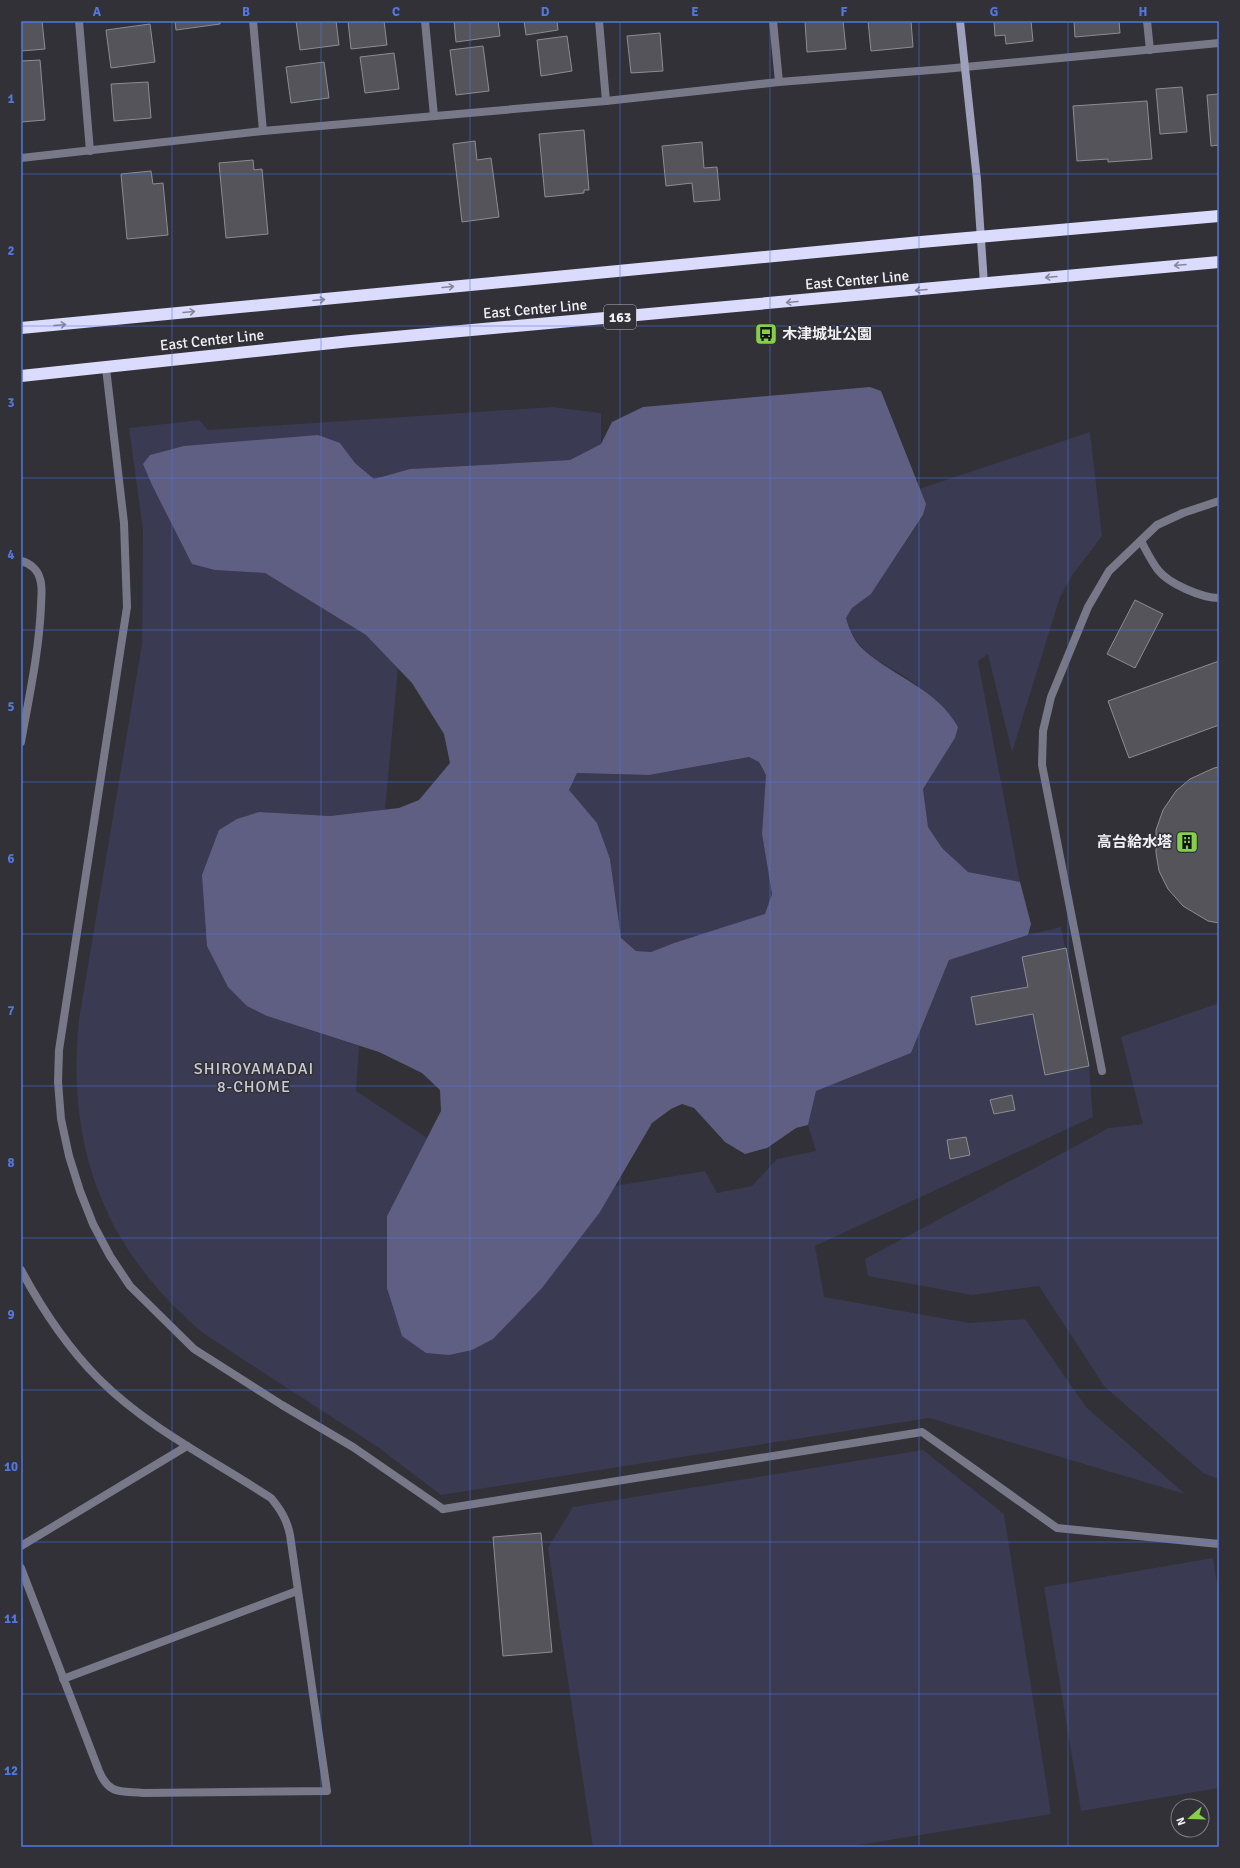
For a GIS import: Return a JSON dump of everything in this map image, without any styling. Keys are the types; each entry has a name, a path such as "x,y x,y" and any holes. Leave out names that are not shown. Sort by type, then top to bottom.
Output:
{"highway":[{"name":"East Center Line","path":"21,328 980,237 1219,216"},
{"name":"East Center Line","path":"21,376 350,341 1219,262"}],"street":[{"path":"79,21 90,151"},
{"path":"253,21 263,131"},
{"path":"425,21 434,116"},
{"path":"599,21 606,101"},
{"path":"773,21 779,82"},
{"path":"960,21 977,180 984,284"},
{"path":"1147,21 1150,50"},
{"path":"21,158 263,131 606,101 779,82 964,67 1219,43"},
{"path":"106,368 124,523 128,607 59,1050 58,1082 61,1119 69,1156 80,1191 93,1224 110,1256 130,1286 194,1349 353,1447 443,1509 922,1432 1057,1528 1219,1544"},
{"path":"1102,1071 1042,766 1043,731 1051,697 1088,607 1109,571 1158,525 1183,513 1219,501"},
{"path":"1141,541 1159,572 1181,587 1211,598 1219,598"},
{"path":"21,561 32,566 37,572 41,587 40,632 21,742"},
{"path":"21,1270 52,1322 74,1352 99,1379 124,1401 187,1446 265,1494 281,1510 287,1522 290,1535 327,1791 143,1793 115,1791 107,1787 63,1679 21,1568"},
{"path":"21,1546 187,1446"},
{"path":"63,1679 297,1591"}],"shaded area":[{"path":"870,387 881,391 926,504 923,515 871,594 852,608 846,618 853,636 861,647 876,660 927,693 939,703 958,727 955,738 923,789 928,827 942,848 968,872 1020,882 1031,924 1028,935 949,960 911,1053 816,1091 808,1125 796,1128 767,1148 745,1154 725,1142 694,1108 682,1104 671,1109 652,1123 600,1212 542,1288 493,1339 472,1350 449,1355 426,1353 402,1336 387,1288 387,1216 441,1111 440,1090 422,1073 379,1052 267,1016 247,1006 228,987 207,946 202,875 219,830 237,819 259,812 330,816 399,808 419,800 450,763 444,734 412,683 366,635 265,573 215,570 192,564 143,464 150,455 184,446 318,435 340,443 355,463 374,479 410,469 570,460 601,444 612,422 643,407","holes":["749,757 759,762 766,775 762,834 772,894 765,914 674,943 651,952 636,951 621,938 610,859 597,823 569,790 577,773 649,775"]},
{"path":"552,407 601,413 601,444 570,460 410,469 374,479 355,463 340,443 215,570 265,573 366,635 398,668 385,810 330,816 259,812 267,1016 359,1046 356,1091 427,1138 387,1216 600,1212 615,1186 705,1171 717,1193 752,1186 777,1159 816,1151 808,1125 816,1091 911,1053 949,960 1028,935 1061,927 1089,1066 1093,1117 815,1246 824,1297 969,1323 1025,1319 1086,1407 1185,1494 929,1418 441,1495 379,1448 203,1333 169,1301 140,1267 117,1231 99,1193 86,1153 79,1111 77,1066 79,1019 142,644 143,530 129,428 199,420 208,430"},
{"path":"1090,432 1102,536 1073,574 1060,597 1012,752 988,654 978,661 1020,882 967,872 942,848 928,827 923,789 955,738 927,694 912,681 868,653 859,644 846,618 852,608 871,594 923,516 925,504 919,489"},
{"path":"749,757 759,762 766,775 762,834 772,894 765,915 674,943 651,952 636,951 621,938 610,859 569,790 577,773 649,775"},
{"path":"1219,1003 1219,1479 1203,1473 1104,1386 1039,1286 972,1295 868,1276 865,1259 1109,1128 1143,1124 1121,1037"},
{"path":"923,1450 1004,1514 1051,1814 846,1847 593,1847 548,1548 573,1507"},
{"path":"1213,1558 1219,1596 1219,1788 1081,1811 1044,1587"}],"building":[{"path":"21,21 42,21 45,49 21,51"},
{"path":"175,21 220,21 220,24 176,30"},
{"path":"296,21 336,21 339,45 300,50"},
{"path":"348,21 384,21 387,45 351,49"},
{"path":"454,21 498,21 500,36 456,42"},
{"path":"524,21 557,21 558,30 526,35"},
{"path":"805,21 843,21 846,49 807,52"},
{"path":"868,21 911,21 913,47 871,51"},
{"path":"994,21 1031,21 1033,41 1006,44 1005,35 995,36"},
{"path":"1074,21 1119,21 1120,33 1075,37"},
{"path":"150,24 155,62 111,68 106,30"},
{"path":"660,33 663,71 631,73 627,36"},
{"path":"567,36 572,71 541,76 537,40"},
{"path":"483,46 489,91 456,95 450,50"},
{"path":"394,53 399,89 365,93 360,57"},
{"path":"40,60 45,120 21,122 21,61"},
{"path":"324,62 329,98 291,103 286,67"},
{"path":"148,82 151,118 114,121 111,84"},
{"path":"1182,87 1187,132 1160,134 1156,89"},
{"path":"1219,94 1219,145 1211,146 1207,95"},
{"path":"1147,101 1152,159 1108,162 1108,159 1077,161 1073,106"},
{"path":"584,130 589,190 584,190 584,193 545,197 539,134"},
{"path":"475,141 477,160 491,158 499,217 462,222 453,144"},
{"path":"702,142 704,168 717,167 720,200 694,202 692,183 666,186 662,146"},
{"path":"253,160 254,170 262,169 268,234 226,238 219,163"},
{"path":"151,171 153,184 163,183 168,235 127,239 121,174"},
{"path":"1135,600 1163,614 1135,668 1107,654"},
{"path":"1219,661 1219,725 1129,758 1108,701"},
{"name":"高台給水塔","path":"1219,767 1219,923 1208,921 1183,906 1168,889 1159,871 1156,853 1156,830 1163,810 1176,791 1190,779"},
{"path":"1066,948 1089,1066 1045,1075 1033,1014 976,1025 971,997 1028,987 1022,957"},
{"path":"1012,1095 1015,1110 994,1114 990,1100"},
{"path":"966,1137 970,1155 950,1159 947,1140"},
{"path":"541,1533 552,1652 503,1656 493,1537"}],"place":[{"name":"木津城址公園","path":"766,334"},
{"name":"高台給水塔","path":"1187,842"}],"district":[{"name":"SHIROYAMADAI 8-CHOME","path":"254,1077"}]}
